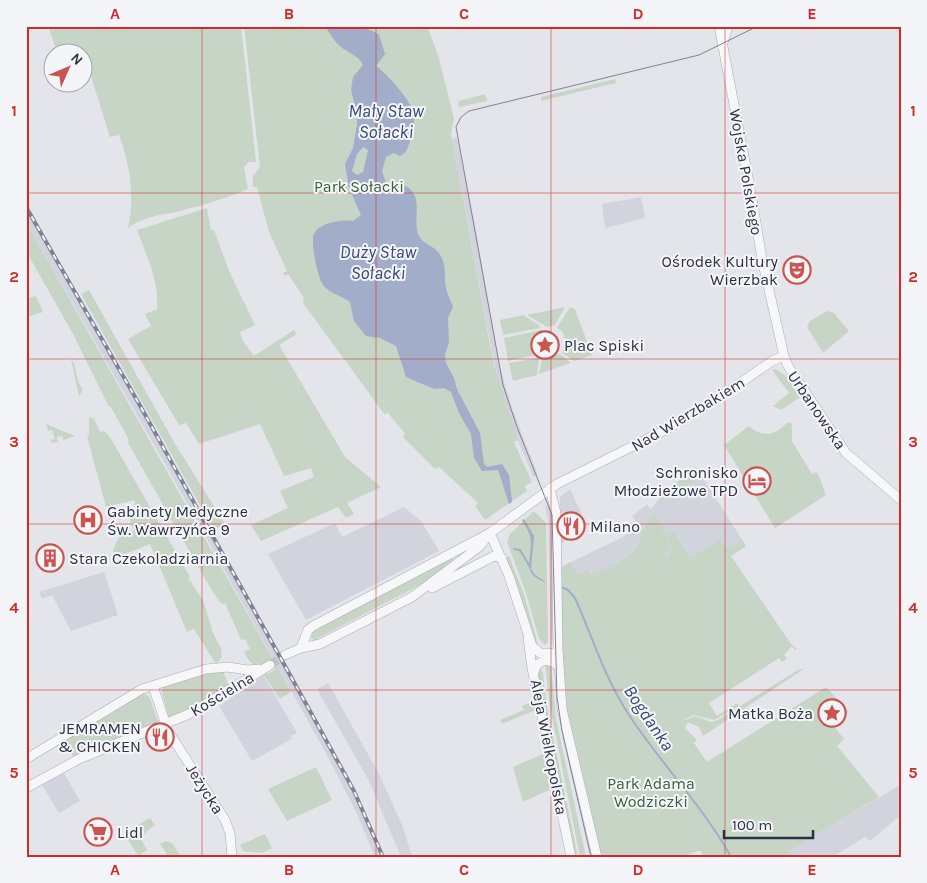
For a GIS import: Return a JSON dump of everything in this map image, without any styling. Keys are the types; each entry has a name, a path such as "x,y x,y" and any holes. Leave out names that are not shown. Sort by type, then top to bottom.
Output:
{"street":[{"name":"Wojska Polskiego","path":"718,26 762,259 784,356"},
{"name":"Wojska Polskiego","path":"722,46 728,26"},
{"name":"Urbanowska","path":"784,356 788,366 836,441 854,461 901,500"},
{"name":"Nad Wierzbakiem","path":"301,648 308,630 313,626 490,533 550,488 667,430 772,361 784,356"},
{"name":"Aleja Wielkopolska","path":"550,488 556,513 558,654 564,721 597,857"},
{"name":"Nad Wierzbakiem","path":"286,656 301,648 320,644 424,589 479,547 490,533"},
{"name":"Aleja Wielkopolska","path":"490,533 502,558 528,638 571,857"},
{"name":"Nad Wierzbakiem","path":"424,589 433,588 494,556 502,558"},
{"name":"Aleja Wielkopolska","path":"528,638 537,652 558,654"},
{"path":"534,672 537,664 543,660 552,662 559,667"},
{"name":"Kościelna","path":"26,759 142,689 206,670 228,667 254,670 266,667 210,702 166,724 79,759 26,788"},
{"path":"239,669 243,677 239,684"},
{"name":"Jeżycka","path":"153,686 166,724 222,814 230,834 232,857"}],"shaded area":[{"path":"457,137 476,230 499,364 512,408 538,475 533,477 512,426 497,379 452,139"},
{"path":"641,197 645,218 605,228 602,204"},
{"path":"26,202 286,663 356,793 384,857 375,857 357,814 329,759 169,471 26,222"},
{"path":"696,467 746,546 619,626 590,570 577,576 571,562 621,538 635,529 638,525 632,516 647,504 651,509 665,492"},
{"path":"570,489 582,514 578,517 585,532 560,544 560,497"},
{"path":"551,504 554,515 554,641 551,644 548,521 545,506"},
{"path":"404,507 421,521 439,551 306,620 268,554 335,523 342,537"},
{"path":"104,572 118,615 71,631 52,595 42,599 39,592"},
{"path":"263,675 297,733 291,736 292,739 252,761 219,706"},
{"path":"328,683 378,772 403,827 412,857 401,857 369,781 317,689"},
{"path":"64,773 80,801 59,813 42,785"},
{"path":"900,785 901,815 870,841 865,837 832,857 793,857 788,851"}],"green space":[{"path":"48,26 241,26 256,162 249,162 244,167 248,189 198,206 147,218 128,228 131,204 129,169 119,135 110,137 92,79 92,42 54,42"},
{"name":"Park Sołacki","path":"244,26 427,26 438,55 454,118 451,134 494,366 518,440 514,442 532,482 525,486 527,491 485,520 475,506 478,503 439,467 435,469 403,437 405,433 387,412 385,415 303,303 304,298 288,274 285,276 283,273 287,271 269,232 257,187 253,187 253,176 260,167"},
{"path":"615,79 616,83 541,101 541,97"},
{"path":"485,94 487,101 459,107 458,101"},
{"path":"207,208 211,230 214,230 229,271 255,325 240,332 243,341 254,356 294,330 297,334 279,345 345,457 381,487 347,503 354,514 346,518 338,507 261,541 251,525 288,508 280,491 314,477 311,468 284,476 260,424 199,444 186,423 179,425 128,339 151,326 145,314 157,309 154,278 137,230"},
{"path":"26,222 273,659 293,646 295,648 274,660 291,692 280,699 263,674 276,669 272,662 258,666 247,657 244,652 250,649 245,639 241,640 225,603 222,604 212,591 127,441 129,440 111,407 109,407 73,334 26,251"},
{"path":"89,290 174,442 225,524 214,530 81,294"},
{"path":"36,296 43,312 26,317 26,299"},
{"path":"565,307 555,325 547,327 527,315"},
{"path":"570,307 575,309 592,355 574,361 562,353 566,342 562,331 557,328"},
{"path":"827,311 834,313 849,331 823,353 807,327 810,321"},
{"path":"523,315 539,325 540,328 503,335 500,320"},
{"path":"541,330 548,333 553,340 549,352 508,361 504,338"},
{"path":"560,354 571,363 539,374 542,358"},
{"path":"539,358 537,375 513,381 509,363"},
{"path":"71,359 83,390 79,396"},
{"path":"775,369 785,375 800,397 781,410 773,406 789,393 772,370"},
{"path":"89,417 94,419 100,432 104,431 110,437 190,577 188,578 190,582 192,581 192,584 203,600 213,633 221,648 222,657 216,664 194,629 187,632 150,544 115,558 113,550 120,535 134,531 128,513 137,510 134,500 106,507 87,436 89,435"},
{"path":"788,422 792,424 792,441 812,474 816,472 818,474 826,495 775,528 724,445 749,426 759,433 769,434"},
{"path":"46,424 75,436 63,440 62,436 57,437 58,442 53,443 50,440 55,439 52,430 48,431"},
{"path":"696,467 702,478 699,480 696,475 696,480 656,503 665,492"},
{"path":"534,511 546,523 548,642 545,645 539,639 526,593 507,542 510,534"},
{"name":"Park Adama Wodziczki","path":"654,514 665,528 661,532 665,534 671,548 663,555 667,558 673,548 665,533 667,531 671,533 673,531 690,558 720,540 728,549 742,540 746,546 731,556 791,644 797,649 795,650 792,646 784,655 787,658 782,662 779,658 709,703 717,716 737,703 739,706 714,720 694,715 680,722 695,716 711,722 718,720 798,670 805,668 703,736 699,727 688,722 685,728 697,740 694,743 707,762 826,687 849,712 833,725 844,739 837,746 879,797 788,851 793,857 704,857 701,851 697,851 683,857 602,857 567,709 562,647 561,567 571,562 577,575 589,570 592,574 622,560 636,549 645,526"},
{"path":"509,556 524,594 539,648 536,646 506,558"},
{"path":"452,557 453,560 420,585 316,639 317,642 311,638 313,630"},
{"path":"545,663 551,665 556,719 586,857 580,857 550,707"},
{"path":"539,664 543,673 546,702 578,857 574,857 536,670"},
{"path":"222,669 229,686 203,703 171,717 168,716 162,692 164,685 208,671"},
{"path":"142,693 149,696 158,722 73,757 66,742 59,744"},
{"path":"534,701 536,710 502,724 500,720 524,710 522,706"},
{"path":"545,753 551,789 523,802 513,767"},
{"path":"316,767 332,800 287,821 268,789"},
{"path":"150,818 155,825 140,837 147,850 138,856 124,833"},
{"path":"265,834 272,848 262,853 243,851 240,845"},
{"path":"166,841 172,843 181,857 169,857 160,844"}],"water":[{"name":"Duży Staw Sołacki","path":"325,26 354,27 369,30 379,35 385,54 376,66 398,87 412,108 414,126 407,150 400,156 394,153 386,157 382,171 386,183 402,185 411,190 417,206 416,223 418,234 422,240 438,252 443,261 446,287 453,307 448,318 449,343 445,354 446,363 480,433 484,464 488,467 502,464 509,475 512,502 509,504 498,470 482,471 474,458 471,434 459,413 451,392 444,388 434,389 406,377 396,346 380,338 366,336 354,321 350,302 327,289 320,279 313,247 315,233 318,229 329,223 353,221 361,215 349,188 345,164 353,148 357,125 357,113 351,90 353,77 363,65 357,57 339,45","holes":["363,147 368,150 363,172 357,175 352,171 357,154"]},
{"path":"524,519 534,536 531,569 535,575 547,583 534,575 529,567 531,539 522,520"}],"waterway":[{"path":"514,549 520,550 530,567"},
{"name":"Bogdanka","path":"561,587 568,590 575,598 606,673 629,715 654,751 708,820 731,857"}],"tunnel":[{"path":"270,665 285,655"}],"tram line":[{"path":"591,857 562,731 557,697 552,515 517,427 503,385 456,127 461,117 469,111 699,55 758,26"}],"railway":[{"path":"26,207 138,402 354,791 383,857"}],"place":[{"name":"Ośrodek Kultury Wierzbak","path":"797,270"},
{"name":"Plac Spiski","path":"545,345"},
{"name":"Schronisko Młodzieżowe TPD","path":"757,481"},
{"name":"Gabinety Medyczne Św. Wawrzyńca 9","path":"88,520"},
{"name":"Milano","path":"571,526"},
{"name":"Stara Czekoladziarnia","path":"50,558"},
{"name":"Matka Boża","path":"832,713"},
{"name":"JEMRAMEN & CHICKEN","path":"160,737"},
{"name":"Lidl","path":"98,832"}],"water label":[{"name":"Mały Staw Sołacki","path":"386,121"}]}
